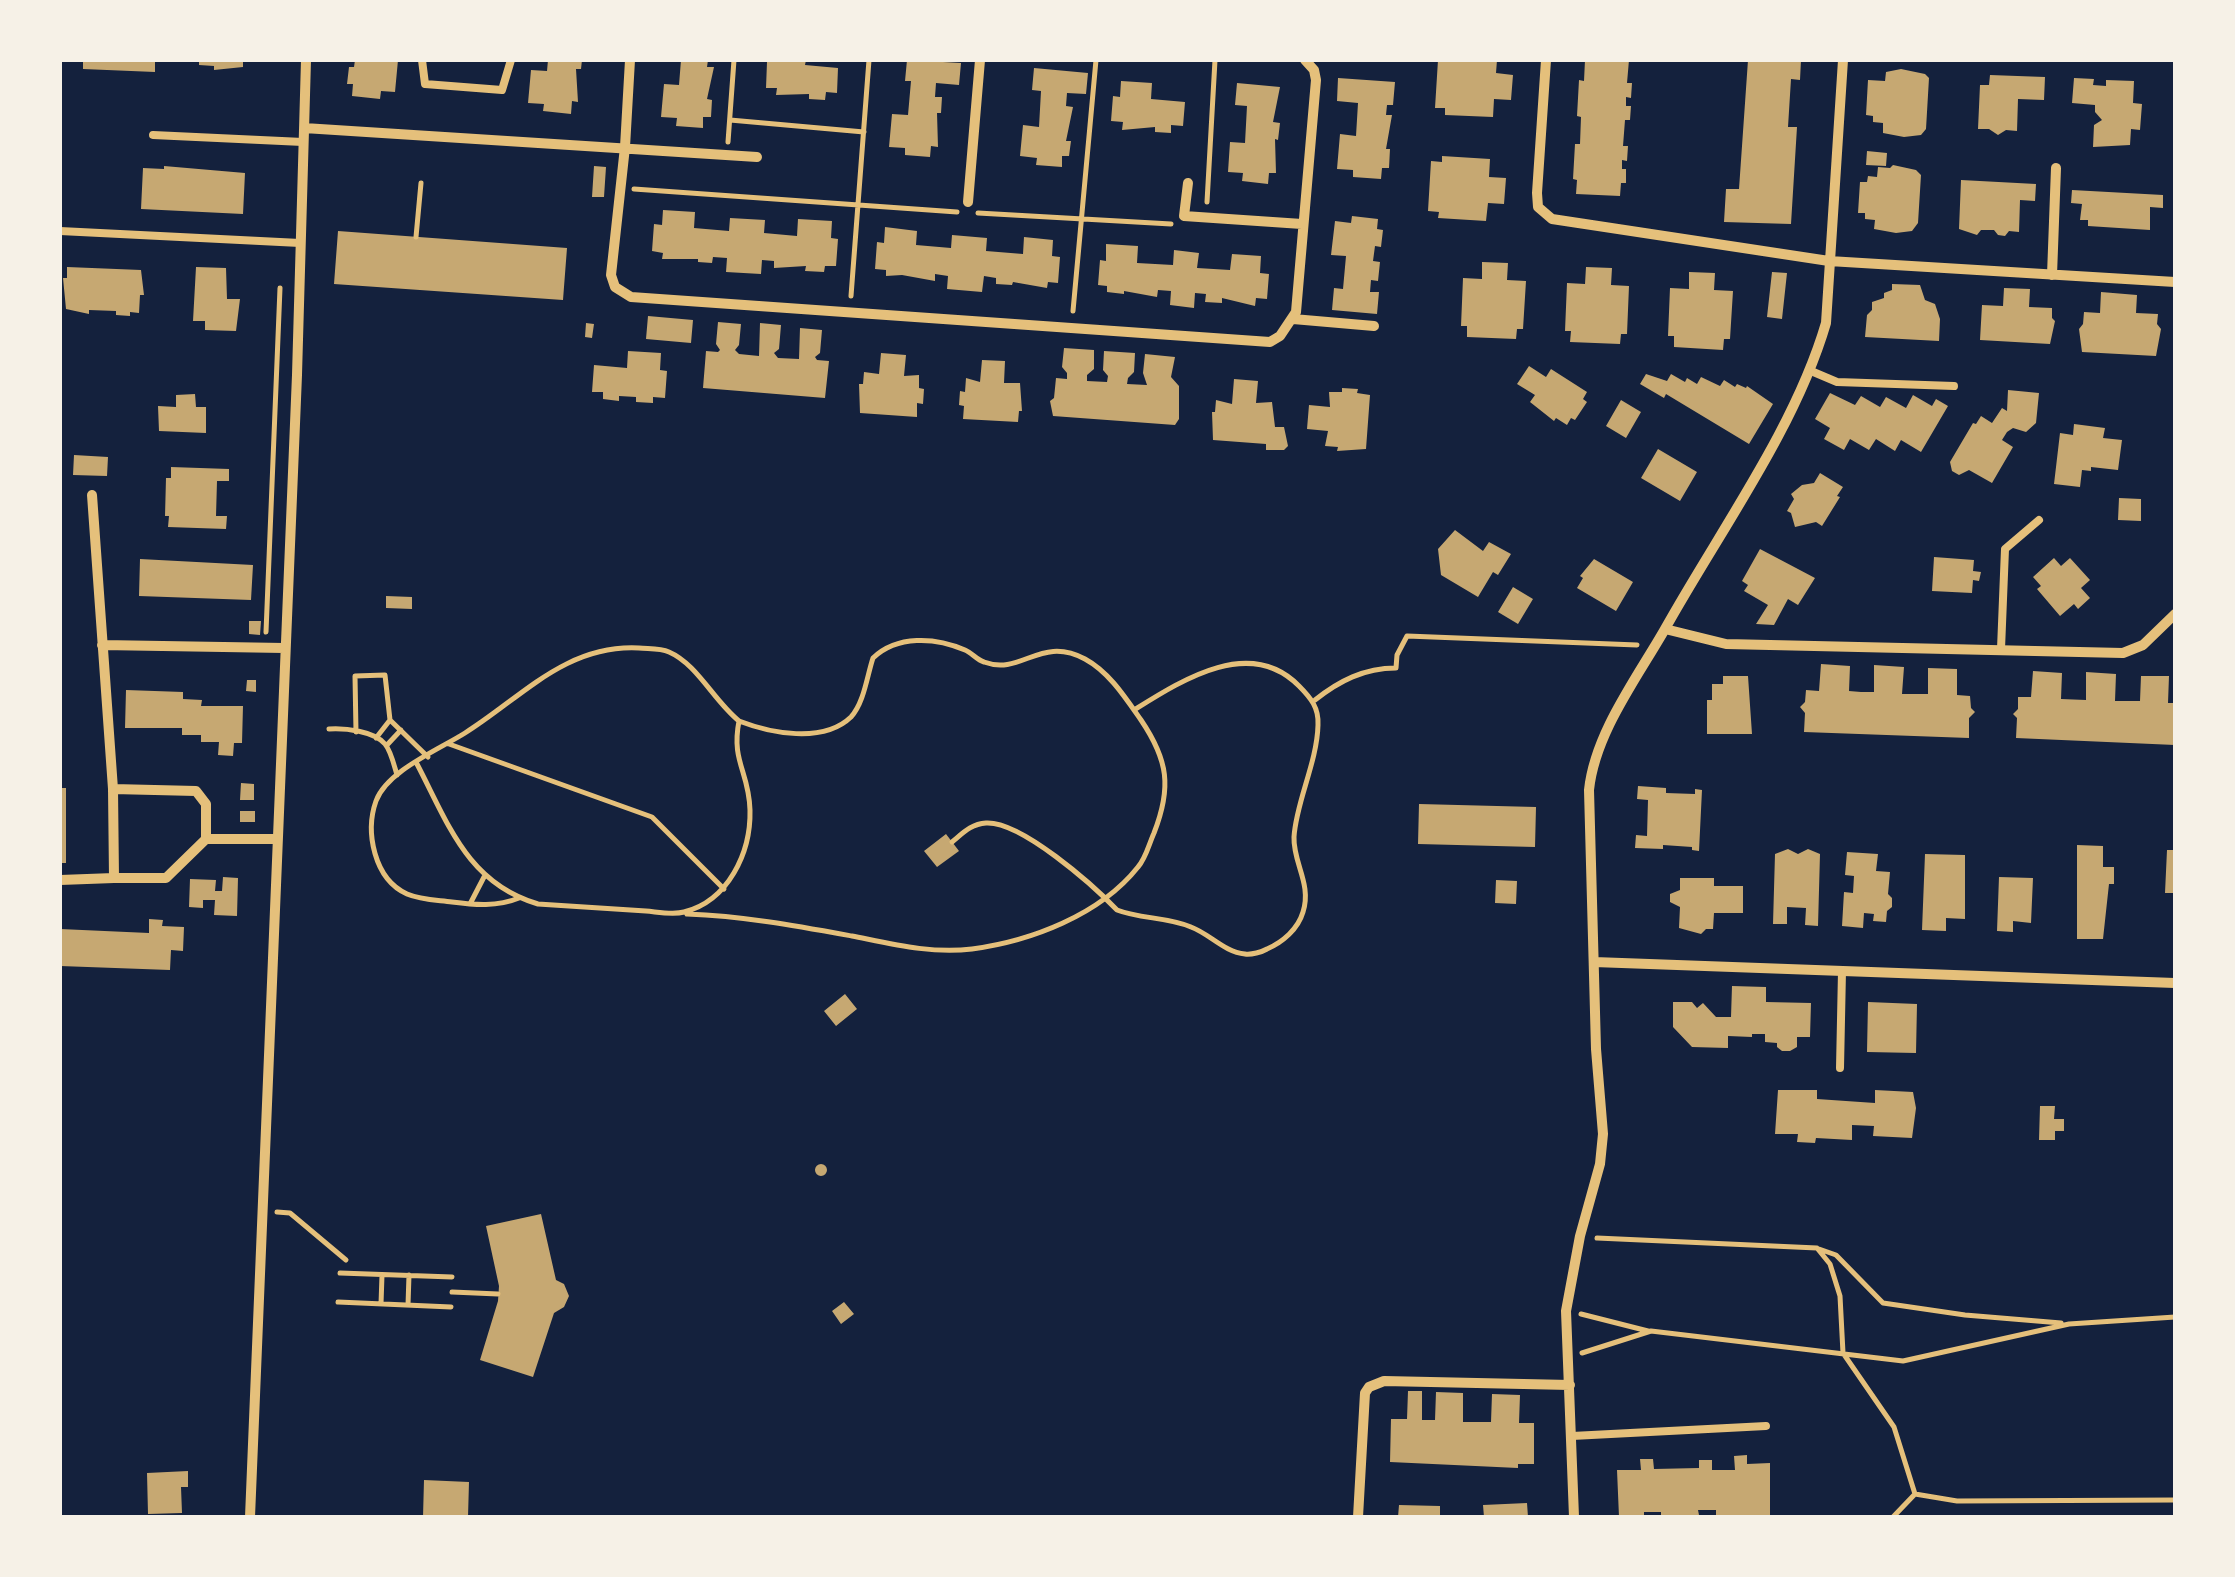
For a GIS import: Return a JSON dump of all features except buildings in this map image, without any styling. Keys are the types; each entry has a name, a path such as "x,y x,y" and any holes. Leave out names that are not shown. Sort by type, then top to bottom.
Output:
{"street":[{"path":"250,1517 306,60"},
{"path":"630,60 611,275 622,294 1270,342 1280,336 1296,312 1316,80 1314,70 1305,60"},
{"path":"968,202 980,60"},
{"path":"1546,60 1537,193 1543,214 1568,222 1828,261 2175,282"},
{"path":"1574,1517 1566,1310 1580,1236 1600,1164 1603,1134 1596,1049 1590,776 1614,718 1811,371 1826,323 1843,60"},
{"path":"304,128 757,157"},
{"path":"2052,274 2056,168"},
{"path":"1188,183 1184,216 1302,224"},
{"path":"1293,319 1374,326"},
{"path":"92,495 113,789 114,878"},
{"path":"1665,629 1726,644 2132,651 2175,614"},
{"path":"102,645 284,648"},
{"path":"113,789 196,791 206,804 206,839"},
{"path":"60,880 166,878 206,839 277,839"},
{"path":"1594,962 2175,983"},
{"path":"1358,1517 1365,1393 1376,1383 1570,1385"}],"lane":[{"path":"422,60 425,84 502,90 511,60"},
{"path":"153,135 303,142"},
{"path":"60,231 300,243"},
{"path":"1811,371 1836,382 1954,386"},
{"path":"2000,649 2005,549 2039,520"},
{"path":"1840,1068 1842,972"},
{"path":"1572,1436 1766,1426"}],"path":[{"path":"727,155 734,60"},
{"path":"850,312 869,60"},
{"path":"1071,328 1096,60"},
{"path":"1206,218 1214,60"},
{"path":"730,120 864,132"},
{"path":"416,237 421,183"},
{"path":"620,188 1170,224 1184,216"},
{"path":"1314,700 1356,674 1396,668 1397,655 1407,636 1640,645 1665,629"},
{"path":"417,764 460,846 484,876 519,898 538,904 741,916 929,950 970,949 1021,939 1060,924 1105,898 1141,864 1160,818 1166,792 1164,765 1156,743 1110,678 1069,652 1047,650 1000,666 980,661 968,651 924,640 896,643 873,658 859,705 850,718 828,730 808,733 759,728 738,720 719,705 696,674 673,654 631,648 604,650 580,657 524,688 448,744 387,781 376,802 371,830 375,859 398,888 407,894 470,904 503,905 519,898"},
{"path":"952,842 973,825 992,822 1042,848 1116,910 1188,925 1215,943 1246,955 1267,949 1298,927 1305,908 1304,876 1294,838 1319,722 1314,700 1292,678 1272,665 1258,662 1199,674 1134,710"},
{"path":"356,732 355,676 385,675 390,720 428,757"},
{"path":"376,738 390,720"},
{"path":"682,914 704,904 724,888 741,857 750,824 747,779 734,745 738,720"},
{"path":"330,729 356,732 387,745 397,774"},
{"path":"387,745 401,730"},
{"path":"448,744 652,817 724,888"},
{"path":"470,904 484,876"},
{"path":"290,1212 346,1260"},
{"path":"1580,1236 1622,1242 1816,1248 1836,1254 1883,1303 1965,1315 2069,1324 2175,1317"},
{"path":"1816,1248 1830,1264 1840,1296 1843,1354 1894,1427 1915,1494"},
{"path":"340,1273 452,1277"},
{"path":"381,1304 382,1274"},
{"path":"408,1305 409,1275"},
{"path":"452,1292 498,1294"},
{"path":"338,1302 451,1307"},
{"path":"1566,1310 1651,1331 1903,1361 2069,1324"},
{"path":"1568,1364 1585,1350 1651,1331"},
{"path":"1915,1494 1956,1501 2175,1500"},
{"path":"1892,1517 1915,1494"}]}
